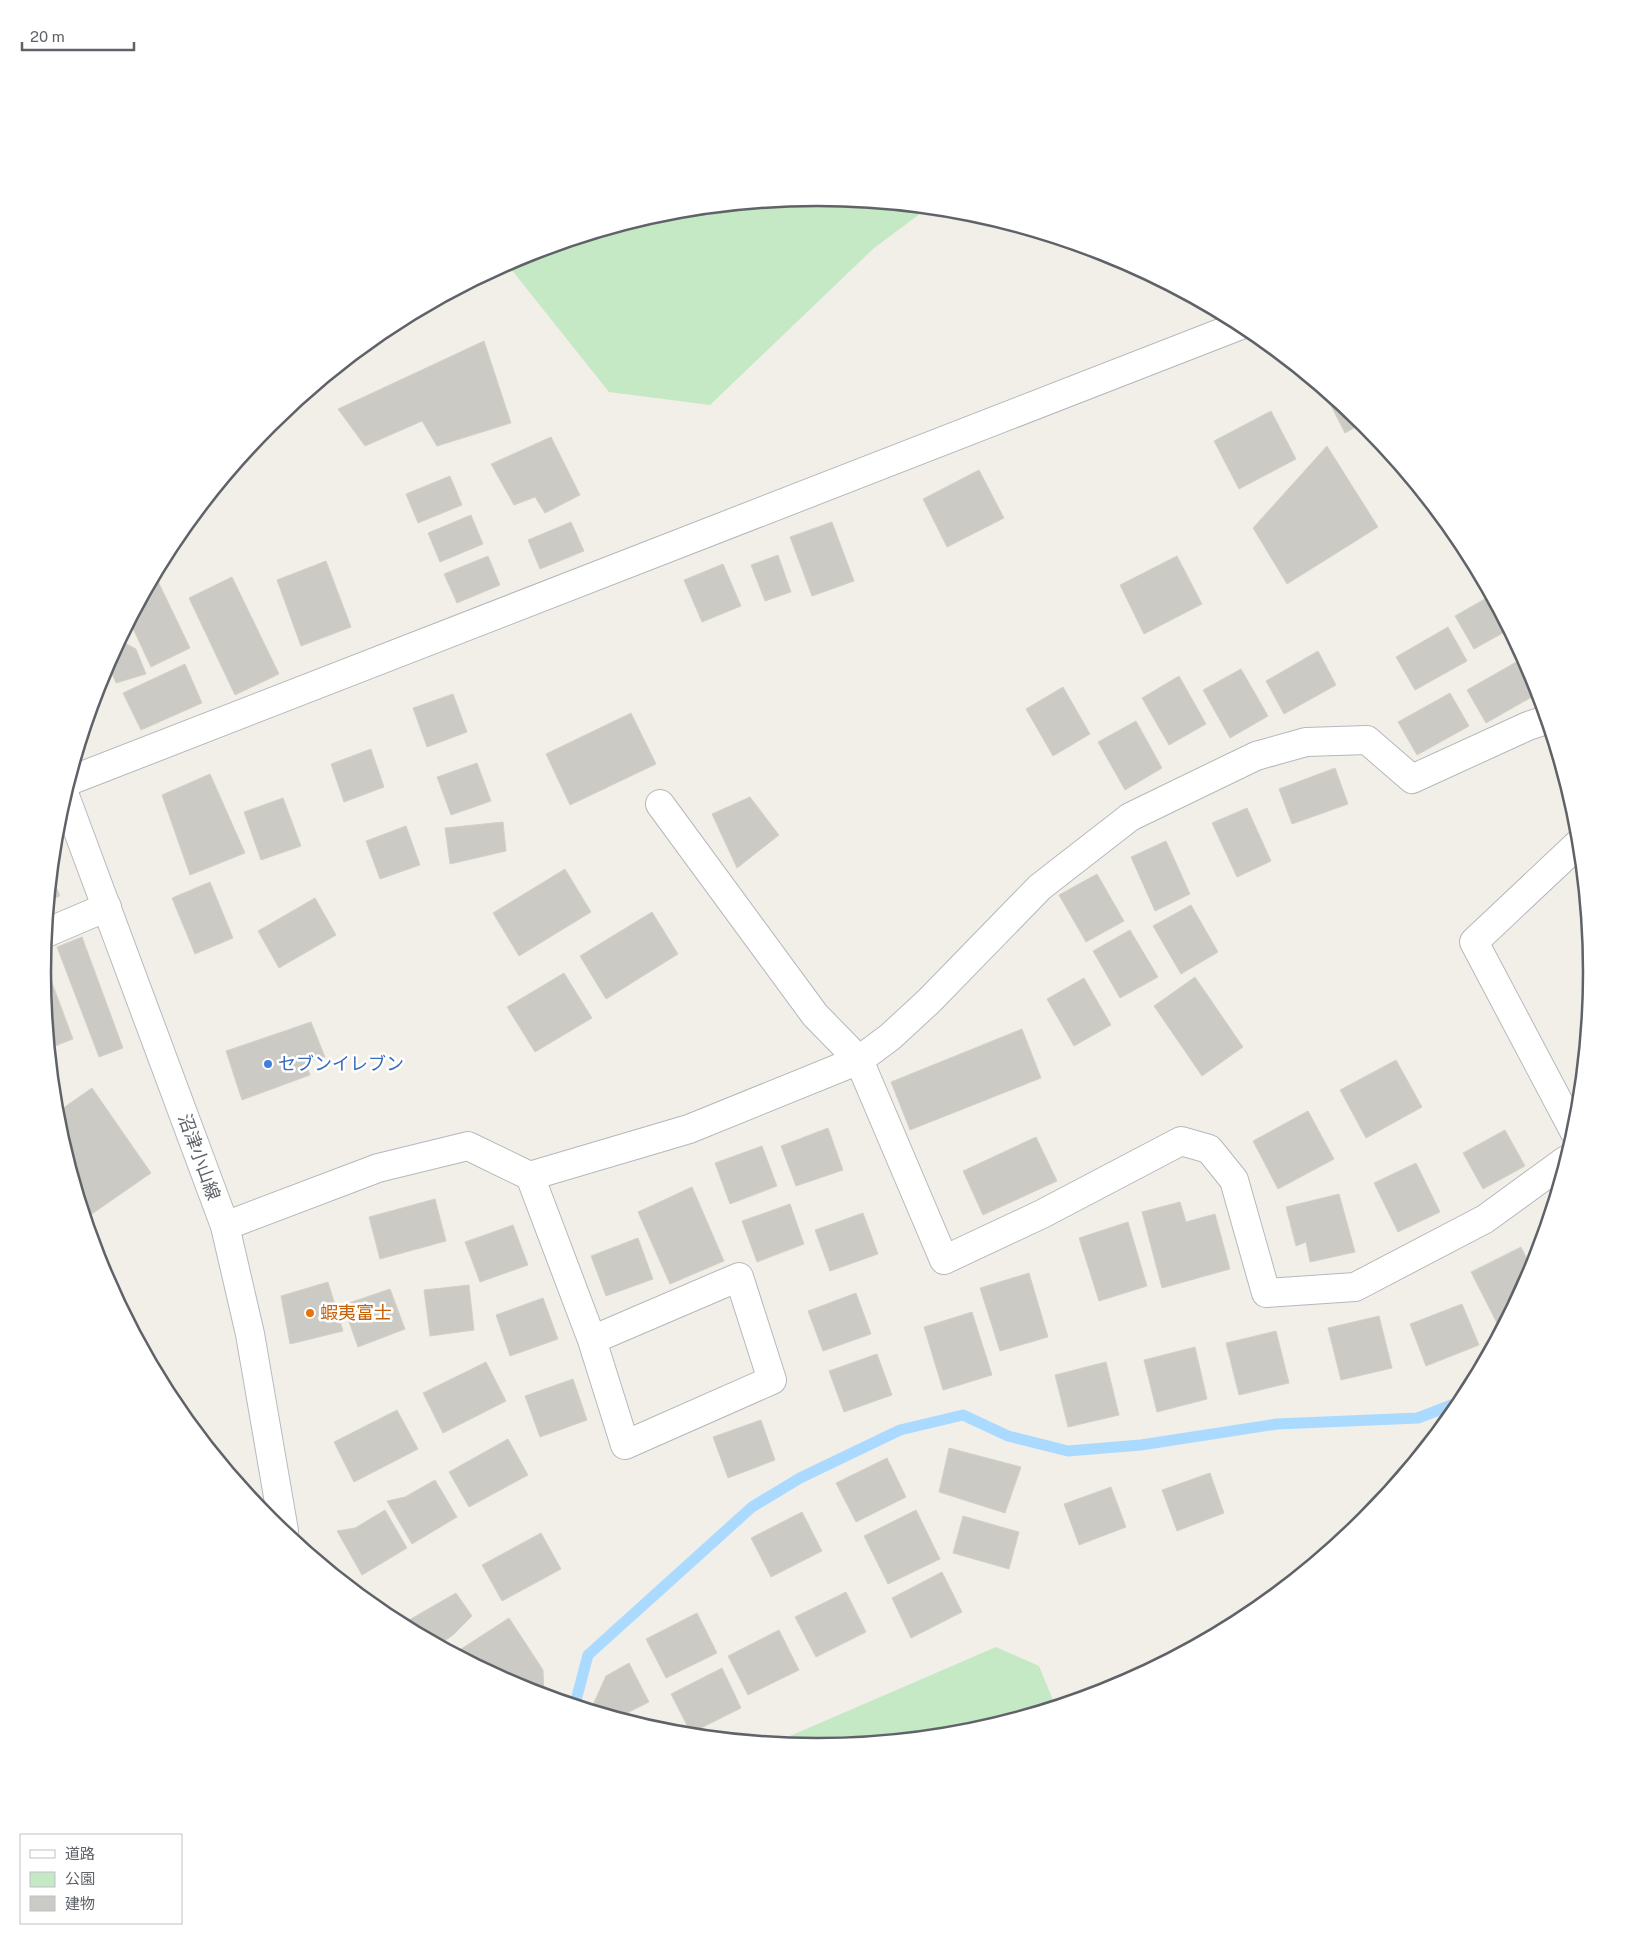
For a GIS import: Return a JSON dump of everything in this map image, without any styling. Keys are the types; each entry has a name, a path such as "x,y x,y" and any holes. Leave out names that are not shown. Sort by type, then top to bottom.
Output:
{"street":[{"path":"76,779 1232,329"},
{"path":"225,1226 378,1168 468,1146 530,1176 689,1129 859,1060 890,1037 929,1001 1040,887 1130,817 1256,756 1306,742 1367,740 1412,779 1540,722"},
{"path":"660,804 815,1015 859,1060 944,1260 1042,1214 1181,1141 1209,1149 1234,1180 1266,1293 1355,1286 1484,1219 1558,1166"},
{"name":"沼津小山線","path":"69,808 225,1226 250,1334 282,1519"},
{"path":"1568,1120 1474,942 1572,849"},
{"path":"53,929 107,907"},
{"path":"530,1176 592,1340 625,1445 772,1380 738,1277 592,1340"}],"green space":[{"path":"817,206 867,208 920,214 874,248 710,405 609,392 512,270 571,247 619,232 717,213"},
{"path":"996,1647 1039,1666 1053,1700 1015,1712 917,1731 867,1736 788,1737"}],"building":[{"path":"484,341 511,423 437,446 422,421 365,446 338,409"},
{"path":"1330,404 1355,428 1345,433"},
{"path":"1271,411 1296,459 1239,489 1214,441"},
{"path":"551,437 580,495 545,513 535,497 514,505 491,464"},
{"path":"1327,446 1378,527 1287,584 1253,528"},
{"path":"979,470 1004,518 947,547 923,499"},
{"path":"450,476 462,505 418,523 406,494"},
{"path":"471,515 483,544 440,562 428,533"},
{"path":"571,522 584,551 540,569 528,540"},
{"path":"832,522 854,581 812,596 790,537"},
{"path":"778,555 791,592 765,601 751,565"},
{"path":"488,556 500,585 457,603 444,574"},
{"path":"1177,556 1202,604 1144,634 1120,585"},
{"path":"326,561 351,627 301,646 277,580"},
{"path":"723,564 741,606 702,622 684,580"},
{"path":"232,577 279,674 235,695 189,598"},
{"path":"158,582 190,648 151,667 133,628"},
{"path":"1485,599 1504,632 1474,649 1455,616"},
{"path":"1448,627 1467,661 1415,690 1396,657"},
{"path":"126,643 136,649 146,674 116,683 112,674"},
{"path":"1318,651 1336,685 1284,714 1266,681"},
{"path":"1517,662 1531,697 1486,723 1467,690"},
{"path":"185,664 202,703 141,730 123,693"},
{"path":"1241,669 1268,716 1230,738 1203,690"},
{"path":"1179,676 1206,724 1169,745 1142,698"},
{"path":"1063,687 1090,734 1053,756 1026,709"},
{"path":"1450,693 1469,726 1417,755 1398,722"},
{"path":"453,694 467,732 427,747 413,708"},
{"path":"631,713 656,764 570,805 546,754"},
{"path":"1136,721 1162,768 1125,790 1098,742"},
{"path":"371,749 384,787 344,802 331,764"},
{"path":"477,763 491,801 451,815 437,777"},
{"path":"1335,768 1348,804 1292,824 1279,789"},
{"path":"210,774 245,853 190,875 162,795"},
{"path":"750,797 779,835 737,868 712,814"},
{"path":"283,798 301,846 261,860 244,812"},
{"path":"1247,808 1271,861 1237,877 1212,823"},
{"path":"503,822 506,851 450,864 445,828"},
{"path":"406,826 420,865 380,879 366,841"},
{"path":"1166,841 1190,894 1155,911 1131,857"},
{"path":"565,869 591,912 519,956 493,913"},
{"path":"1097,874 1124,921 1086,942 1059,895"},
{"path":"210,882 233,938 195,954 172,898"},
{"path":"56,888 60,896 55,898"},
{"path":"315,898 336,935 279,968 258,931"},
{"path":"1191,905 1218,952 1181,974 1153,926"},
{"path":"652,912 678,954 606,999 580,956"},
{"path":"1130,930 1158,977 1120,998 1093,951"},
{"path":"82,937 123,1048 99,1057 57,947"},
{"path":"564,973 592,1018 535,1052 507,1007"},
{"path":"1195,977 1243,1047 1202,1076 1154,1006"},
{"path":"1084,978 1111,1025 1074,1046 1047,999"},
{"path":"51,981 73,1039 55,1046"},
{"path":"311,1022 325,1057 305,1062 310,1075 242,1100 226,1051"},
{"path":"1022,1029 1041,1078 910,1130 891,1082"},
{"path":"1396,1060 1422,1107 1366,1138 1340,1090"},
{"path":"92,1088 151,1173 91,1215 77,1170 64,1108"},
{"path":"1308,1111 1334,1159 1278,1189 1253,1141"},
{"path":"828,1128 843,1170 796,1186 781,1146"},
{"path":"1505,1130 1525,1166 1483,1189 1463,1153"},
{"path":"1036,1137 1057,1181 983,1215 963,1171"},
{"path":"762,1146 777,1186 730,1204 715,1163"},
{"path":"1416,1163 1440,1212 1398,1232 1374,1183"},
{"path":"692,1187 724,1261 670,1284 638,1212"},
{"path":"1339,1194 1355,1252 1310,1262 1306,1242 1296,1246 1286,1207"},
{"path":"435,1199 446,1241 380,1259 369,1217"},
{"path":"1180,1202 1186,1222 1215,1214 1230,1269 1162,1288 1142,1212"},
{"path":"790,1204 804,1244 757,1262 742,1221"},
{"path":"863,1213 878,1254 830,1271 815,1230"},
{"path":"1128,1222 1147,1286 1099,1301 1079,1238"},
{"path":"513,1225 528,1265 480,1282 465,1242"},
{"path":"638,1238 653,1279 606,1296 591,1256"},
{"path":"1521,1247 1527,1258 1497,1323 1471,1272"},
{"path":"1029,1273 1048,1337 1000,1351 980,1288"},
{"path":"328,1282 343,1331 290,1344 281,1296"},
{"path":"469,1285 474,1330 430,1336 424,1290"},
{"path":"390,1289 405,1329 358,1347 343,1305"},
{"path":"856,1293 871,1334 823,1351 808,1311"},
{"path":"543,1298 558,1339 510,1356 496,1315"},
{"path":"1462,1304 1479,1345 1426,1366 1410,1324"},
{"path":"972,1312 992,1375 943,1390 924,1327"},
{"path":"1379,1316 1392,1368 1341,1380 1328,1328"},
{"path":"1276,1331 1289,1383 1239,1395 1226,1343"},
{"path":"1195,1347 1207,1399 1157,1412 1144,1360"},
{"path":"877,1354 892,1395 844,1412 829,1371"},
{"path":"486,1362 506,1401 443,1433 423,1393"},
{"path":"1106,1362 1119,1415 1068,1427 1055,1375"},
{"path":"573,1379 587,1420 540,1437 525,1396"},
{"path":"397,1410 418,1449 354,1482 334,1442"},
{"path":"761,1420 775,1460 728,1478 713,1437"},
{"path":"508,1439 528,1475 469,1507 449,1472"},
{"path":"949,1448 1021,1467 1005,1513 939,1492"},
{"path":"887,1458 906,1497 856,1522 836,1483"},
{"path":"1210,1473 1224,1513 1177,1531 1162,1490"},
{"path":"435,1480 457,1517 412,1544 387,1501 405,1497"},
{"path":"1111,1487 1126,1527 1079,1545 1064,1504"},
{"path":"385,1510 407,1548 362,1575 337,1531 355,1528"},
{"path":"916,1510 940,1559 888,1584 864,1536"},
{"path":"802,1512 822,1551 771,1577 751,1538"},
{"path":"963,1516 1019,1532 1009,1569 953,1553"},
{"path":"541,1533 561,1569 502,1601 482,1565"},
{"path":"942,1572 962,1612 911,1638 892,1598"},
{"path":"846,1592 866,1632 816,1657 795,1617"},
{"path":"456,1593 472,1616 445,1641 409,1620"},
{"path":"697,1613 717,1653 666,1678 646,1639"},
{"path":"509,1618 543,1670 544,1687 478,1659 460,1649"},
{"path":"779,1630 799,1670 748,1695 728,1656"},
{"path":"629,1663 649,1702 626,1714 593,1704 606,1676"},
{"path":"722,1668 741,1708 700,1728 688,1726 671,1694"}],"waterway":[{"path":"576,1699 588,1655 752,1507 800,1478 900,1430 963,1415 1008,1436 1068,1451 1141,1445 1277,1424 1418,1418 1447,1407"}],"place":[{"name":"セブンイレブン","path":"268,1064"},
{"name":"蝦夷富士","path":"310,1313"}]}
